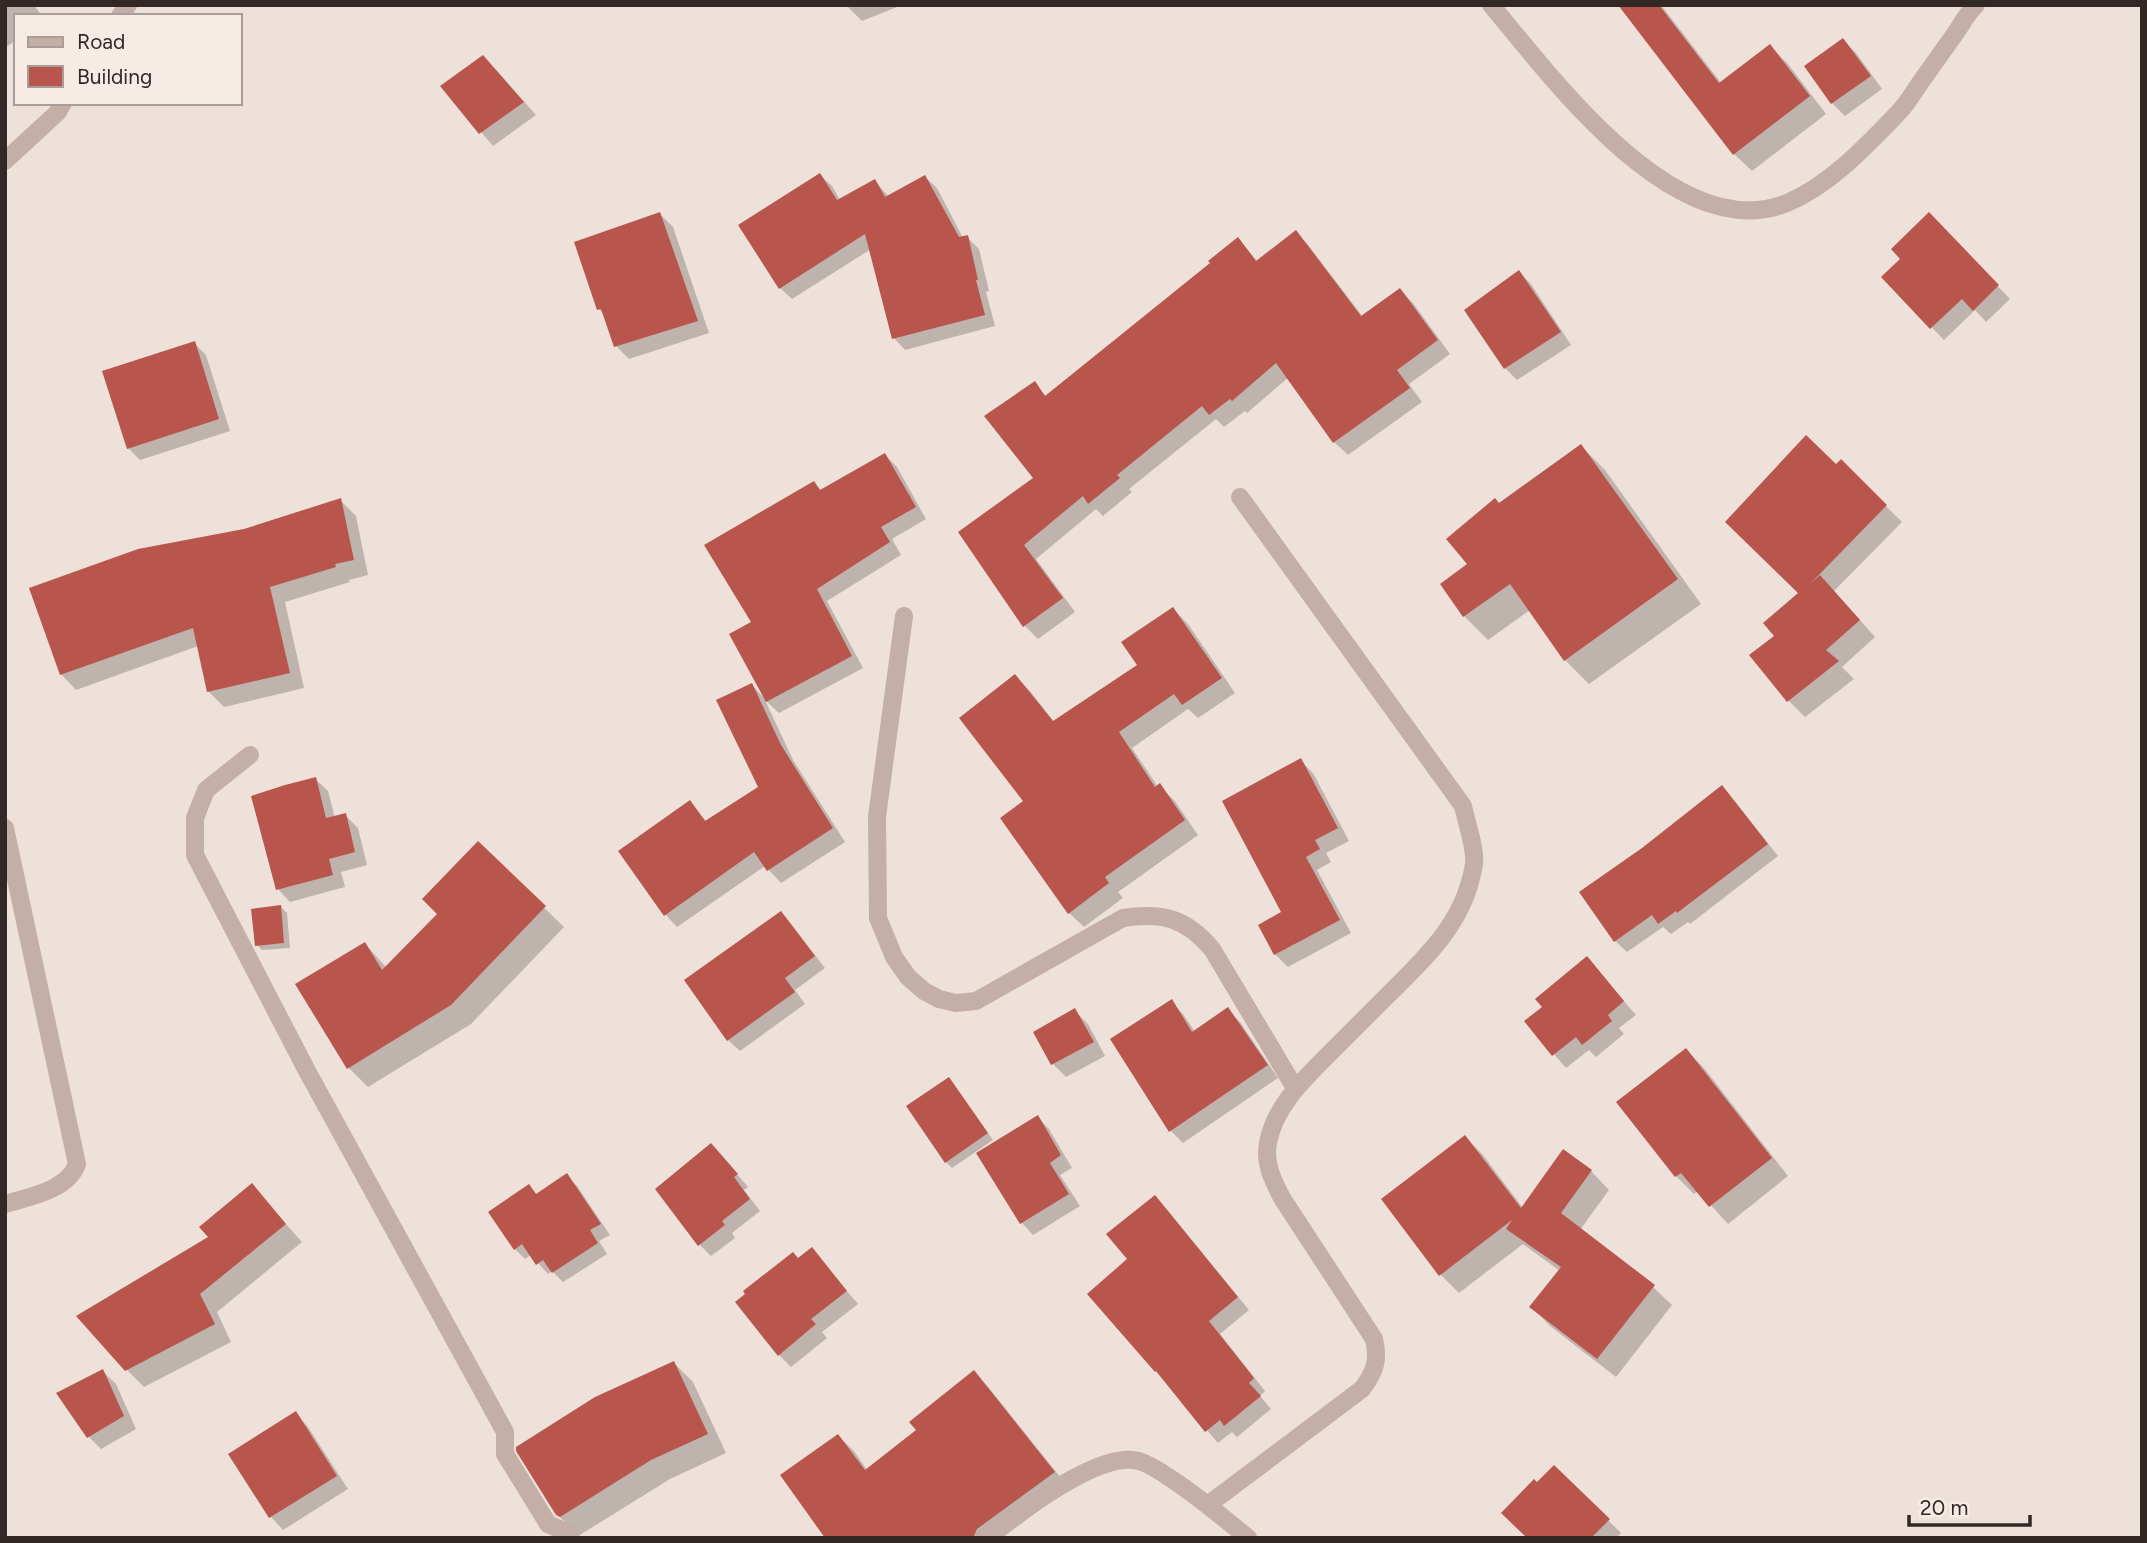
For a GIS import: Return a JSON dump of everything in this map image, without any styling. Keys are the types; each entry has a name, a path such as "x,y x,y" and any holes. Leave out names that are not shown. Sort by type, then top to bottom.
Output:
{"street":[{"path":"1491,5 1573,103 1615,144 1679,190 1707,203 1737,210 1761,210 1786,203 1810,191 1846,163 1901,111 1976,5"},
{"path":"5,161 57,113 61,105"},
{"path":"1209,1504 1362,1389 1376,1365 1374,1339 1282,1198 1267,1163 1268,1142 1275,1120 1295,1088 1434,949 1458,911 1467,891 1474,861 1463,806 1240,497"},
{"path":"904,616 877,817 878,918 894,957 908,977 923,991 939,999 956,1003 976,1001 1123,918 1145,914 1164,917 1199,933 1212,949 1295,1088"},
{"path":"250,755 206,790 195,818 195,855 306,1069 505,1432 505,1454 548,1524 568,1533 571,1538"},
{"path":"5,828 77,1164 74,1173 58,1186 5,1204"},
{"path":"984,1538 1074,1477 1097,1466 1137,1460 1158,1470 1209,1504 1248,1538"}],"building":[{"path":"1618,5 1659,5 1719,83 1770,44 1810,96 1733,155"},
{"path":"1843,38 1871,76 1831,104 1804,66"},
{"path":"483,55 524,102 479,134 440,86"},
{"path":"820,173 837,200 875,179 885,197 925,175 959,237 968,235 985,315 892,339 865,234 779,289 738,225"},
{"path":"660,212 698,321 614,347 601,309 597,310 574,242"},
{"path":"1929,212 1999,285 1973,311 1962,299 1930,329 1881,277 1900,259 1891,249"},
{"path":"1296,230 1361,316 1400,288 1438,340 1397,370 1410,388 1333,443 1276,363 1232,401 1230,399 1209,415 1202,406 1117,475 1120,478 1088,504 1083,496 1024,545 1063,598 1023,627 958,532 1033,478 984,416 1035,381 1045,396 1210,263 1208,261 1238,237 1256,261"},
{"path":"1519,270 1561,332 1504,369 1464,310"},
{"path":"195,341 219,419 127,449 102,371"},
{"path":"1806,435 1836,464 1841,459 1887,505 1810,584 1820,575 1860,620 1826,650 1839,661 1787,702 1749,655 1774,636 1763,623 1798,593 1725,522"},
{"path":"1581,444 1678,579 1564,661 1510,584 1463,617 1440,584 1467,564 1446,539 1495,498 1499,503"},
{"path":"885,453 916,507 881,527 890,542 817,589 852,656 766,702 729,634 751,622 704,545 814,481 820,490"},
{"path":"341,498 354,560 270,587 290,673 207,692 193,628 60,675 29,588 138,549 244,529"},
{"path":"1173,607 1222,678 1182,705 1174,694 1119,732 1155,787 1160,783 1185,820 1105,877 1109,883 1068,914 1000,818 1023,801 959,718 1015,674 1053,721 1137,665 1121,642"},
{"path":"752,683 781,745 833,828 767,871 754,852 664,916 618,851 690,800 705,821 758,787 716,700"},
{"path":"1301,758 1338,828 1315,840 1320,849 1306,857 1340,920 1274,955 1258,925 1281,912 1222,801"},
{"path":"316,777 326,818 346,813 355,852 329,859 333,875 276,890 251,796"},
{"path":"1722,785 1768,844 1677,913 1676,911 1658,924 1652,915 1614,942 1579,892 1642,848"},
{"path":"478,841 546,906 451,1005 347,1069 295,984 365,942 382,970 437,914 422,899"},
{"path":"281,905 284,943 255,946 251,909"},
{"path":"781,911 815,956 785,978 795,992 727,1041 684,980"},
{"path":"1587,956 1624,1001 1608,1015 1612,1021 1582,1045 1576,1037 1552,1056 1524,1021 1542,1007 1535,999"},
{"path":"1172,999 1192,1032 1228,1007 1268,1065 1169,1132 1110,1039"},
{"path":"1075,1008 1094,1042 1051,1065 1033,1032"},
{"path":"1686,1048 1772,1158 1709,1207 1681,1173 1675,1177 1616,1102"},
{"path":"949,1077 988,1133 945,1163 906,1106"},
{"path":"1038,1115 1061,1155 1050,1163 1069,1194 1020,1224 976,1153"},
{"path":"1465,1135 1521,1208 1563,1149 1592,1170 1561,1213 1655,1285 1597,1359 1529,1307 1561,1267 1506,1229 1512,1220 1439,1276 1381,1199"},
{"path":"711,1143 738,1174 734,1177 750,1199 722,1221 725,1225 698,1246 655,1189"},
{"path":"567,1173 601,1224 590,1230 598,1243 552,1273 543,1260 536,1265 522,1244 514,1250 488,1212 529,1184 536,1194"},
{"path":"252,1183 286,1224 200,1294 215,1324 125,1371 76,1316 208,1237 199,1227"},
{"path":"1155,1195 1238,1297 1209,1321 1254,1378 1249,1383 1261,1396 1224,1426 1220,1420 1205,1432 1156,1371 1087,1294 1127,1259 1106,1234"},
{"path":"812,1247 847,1291 811,1319 816,1324 778,1356 735,1302 745,1294 743,1291 793,1252 798,1258"},
{"path":"674,1361 708,1434 651,1460 560,1517 556,1515 516,1447 595,1397"},
{"path":"103,1369 124,1416 87,1438 56,1393"},
{"path":"974,1370 1055,1472 977,1529 973,1538 825,1538 780,1475 838,1434 865,1470 916,1430 909,1422"},
{"path":"296,1411 337,1476 269,1518 228,1454"},
{"path":"1554,1465 1610,1519 1591,1538 1527,1538 1501,1513 1534,1479 1537,1482"}]}
